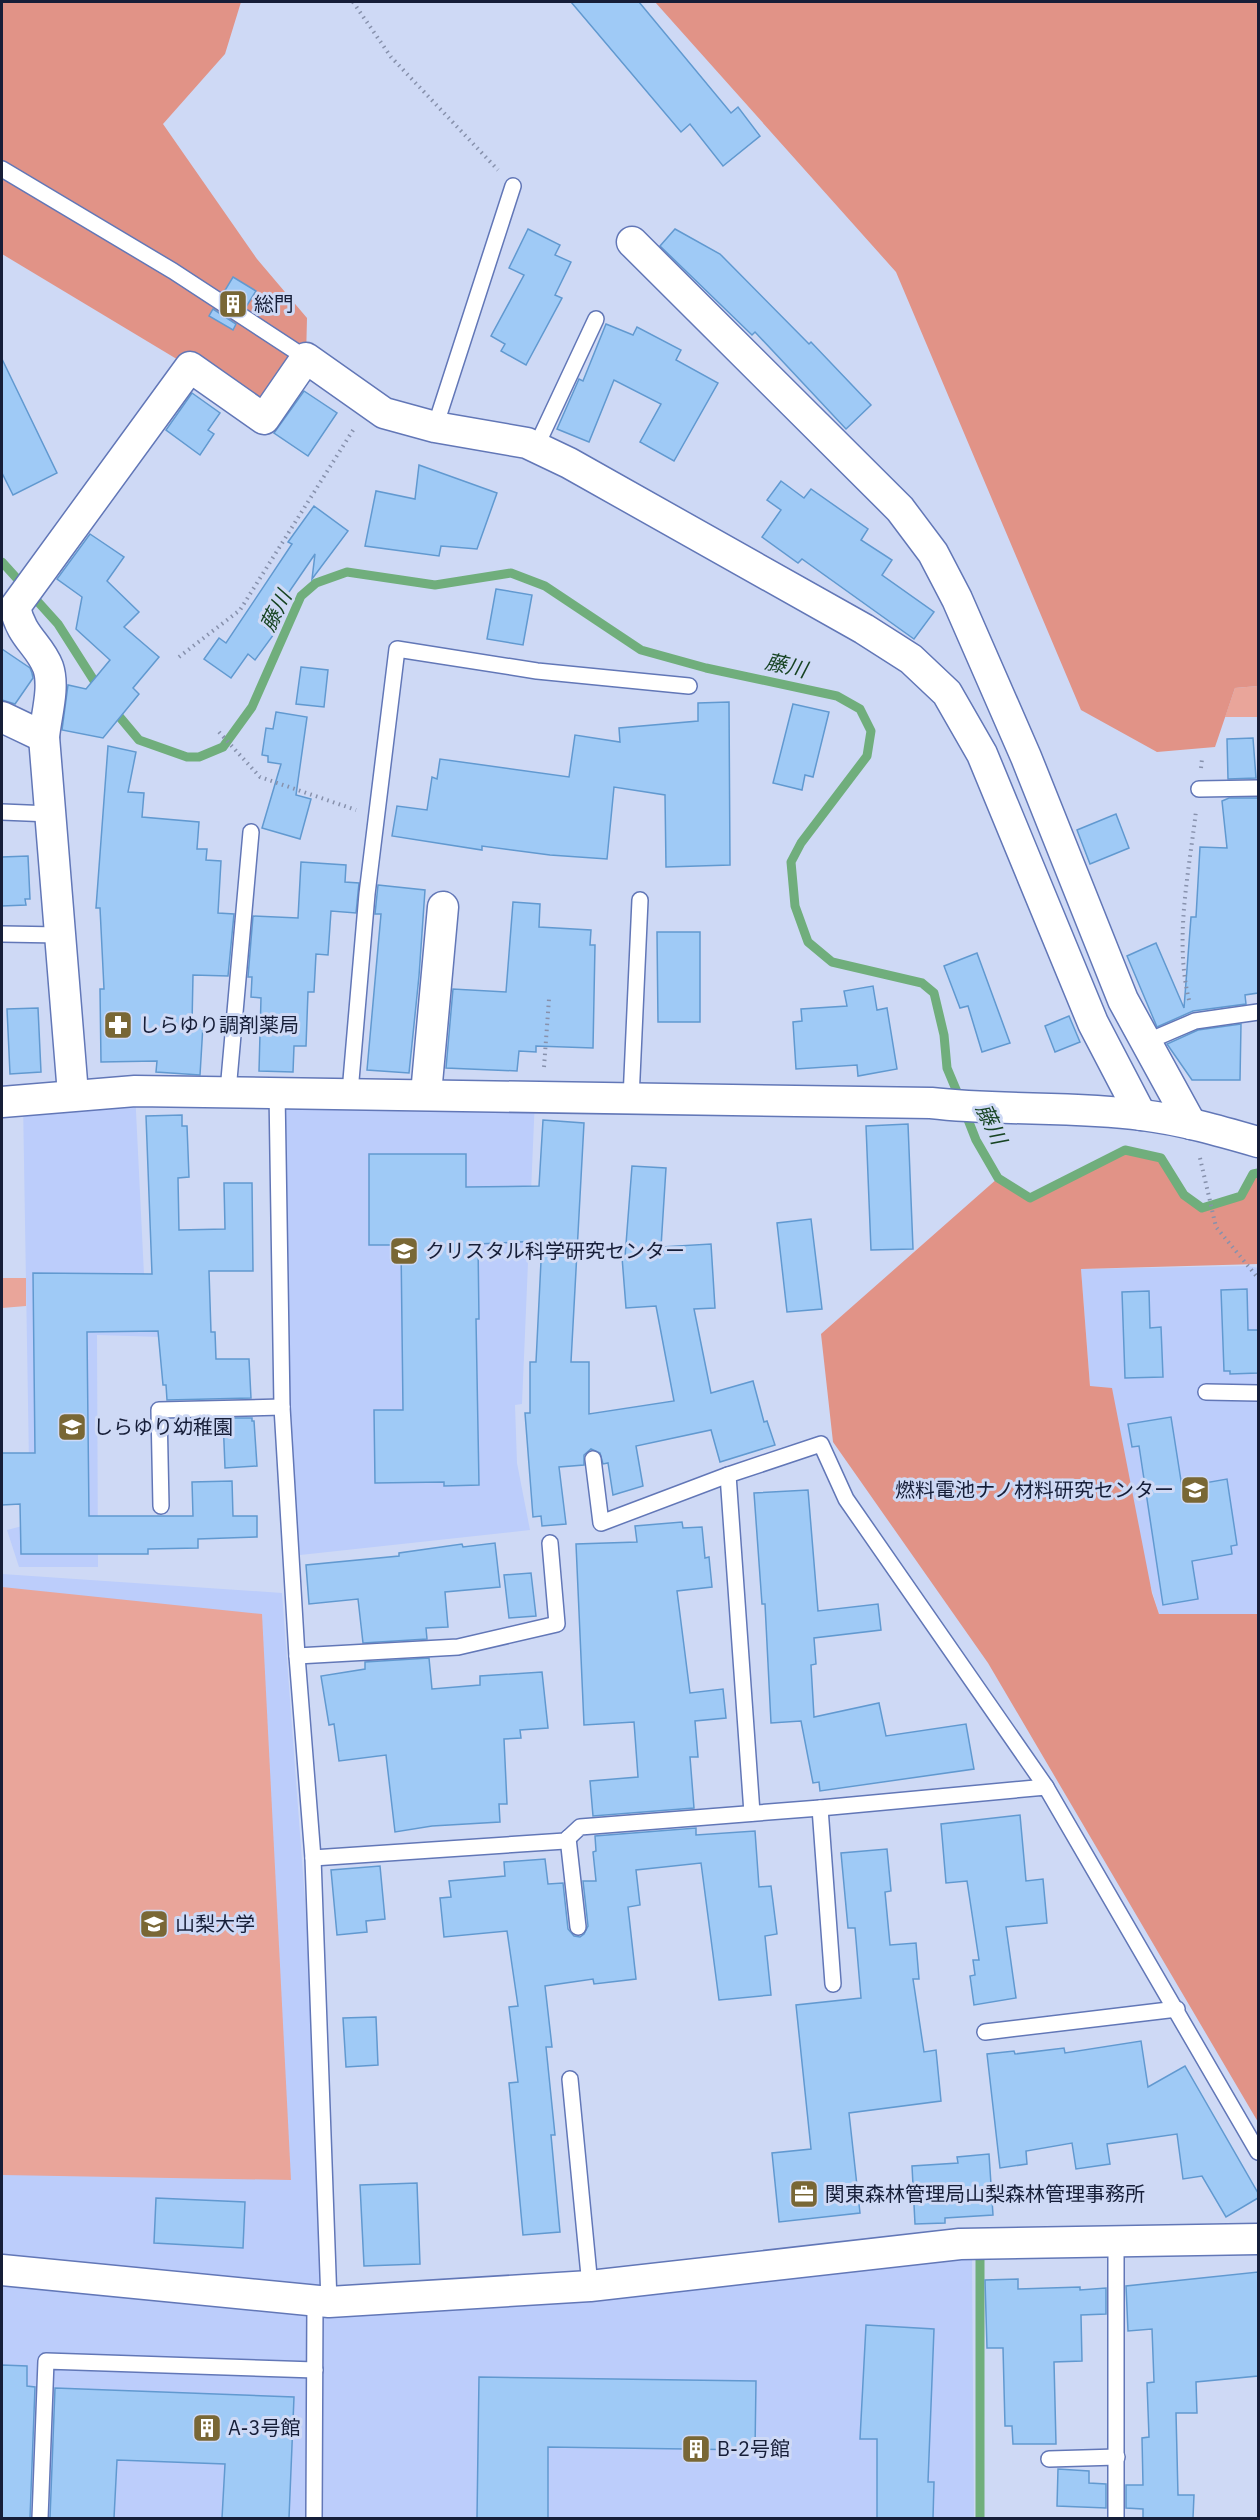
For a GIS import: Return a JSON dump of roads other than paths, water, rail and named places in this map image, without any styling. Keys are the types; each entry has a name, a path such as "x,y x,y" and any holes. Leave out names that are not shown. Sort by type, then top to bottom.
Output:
{"street":[{"path":"632,242 900,509 933,552 957,599 1026,757 1124,1000 1191,1124"},
{"path":"73,1094 44,737 50,681 47,667 18,624 15,607 190,367 264,419 306,358 384,413 435,428 527,443 536,447 864,629 911,659 947,693 982,754 1093,1023 1141,1115"},
{"path":"2,717 44,737"},
{"path":"426,1094 443,907"},
{"path":"2,1102 73,1094 277,1091 542,1098 931,1103 975,1108 1141,1115 1191,1124 1258,1142"},
{"path":"2,2270 322,2302 590,2286 960,2244 1116,2244 1258,2239"}],"lane":[{"path":"2,169 173,272 306,358"},
{"path":"435,428 513,186"},
{"path":"536,447 596,319"},
{"path":"351,1092 367,894 397,649 537,671 689,686"},
{"path":"1199,789 1258,788"},
{"path":"2,812 51,814"},
{"path":"228,1091 251,832"},
{"path":"631,1099 640,900"},
{"path":"2,934 60,935"},
{"path":"1146,1042 1195,1021 1258,1012"},
{"path":"277,1091 282,1407 297,1656 313,1858 322,2302 315,2370 314,2518"},
{"path":"1206,1392 1258,1393"},
{"path":"161,1506 159,1410 282,1407"},
{"path":"593,1459 601,1522 728,1475 821,1444 846,1499 1046,1787 1258,2152"},
{"path":"728,1475 752,1813"},
{"path":"297,1656 458,1647 557,1624 550,1543"},
{"path":"313,1858 565,1841 580,1827 1046,1787"},
{"path":"820,1808 833,1984"},
{"path":"568,1838 578,1927"},
{"path":"985,2032 1177,2009"},
{"path":"570,2079 590,2286"},
{"path":"1116,2244 1116,2518"},
{"path":"40,2518 46,2361 315,2370"},
{"path":"1049,2459 1117,2457"}],"waterway":[{"name":"藤川","path":"2,562 58,624 100,690"},
{"name":"藤川","path":"113,709 139,740 187,757 199,757 223,747 252,707 301,596 316,583 347,572 435,585 511,573 545,586 641,650 706,668 837,696 860,709 871,731 867,756 801,843 791,862 795,906 808,942 832,962 922,983 934,993 944,1035 947,1068 960,1099"},
{"name":"藤川","path":"965,1112 976,1140 998,1178 1030,1198 1125,1150 1161,1158 1184,1195 1202,1208 1241,1196 1253,1174 1258,1173"},
{"path":"980,2246 980,2518"}],"place":[{"name":"総門","path":"233,304"},
{"name":"しらゆり調剤薬局","path":"118,1025"},
{"name":"クリスタル科学研究センター","path":"404,1251"},
{"name":"しらゆり幼稚園","path":"72,1427"},
{"name":"燃料電池ナノ材料研究センター","path":"1195,1490"},
{"name":"山梨大学","path":"154,1924"},
{"name":"関東森林管理局山梨森林管理事務所","path":"804,2194"},
{"name":"A-3号館","path":"207,2428"},
{"name":"B-2号館","path":"696,2449"}]}
